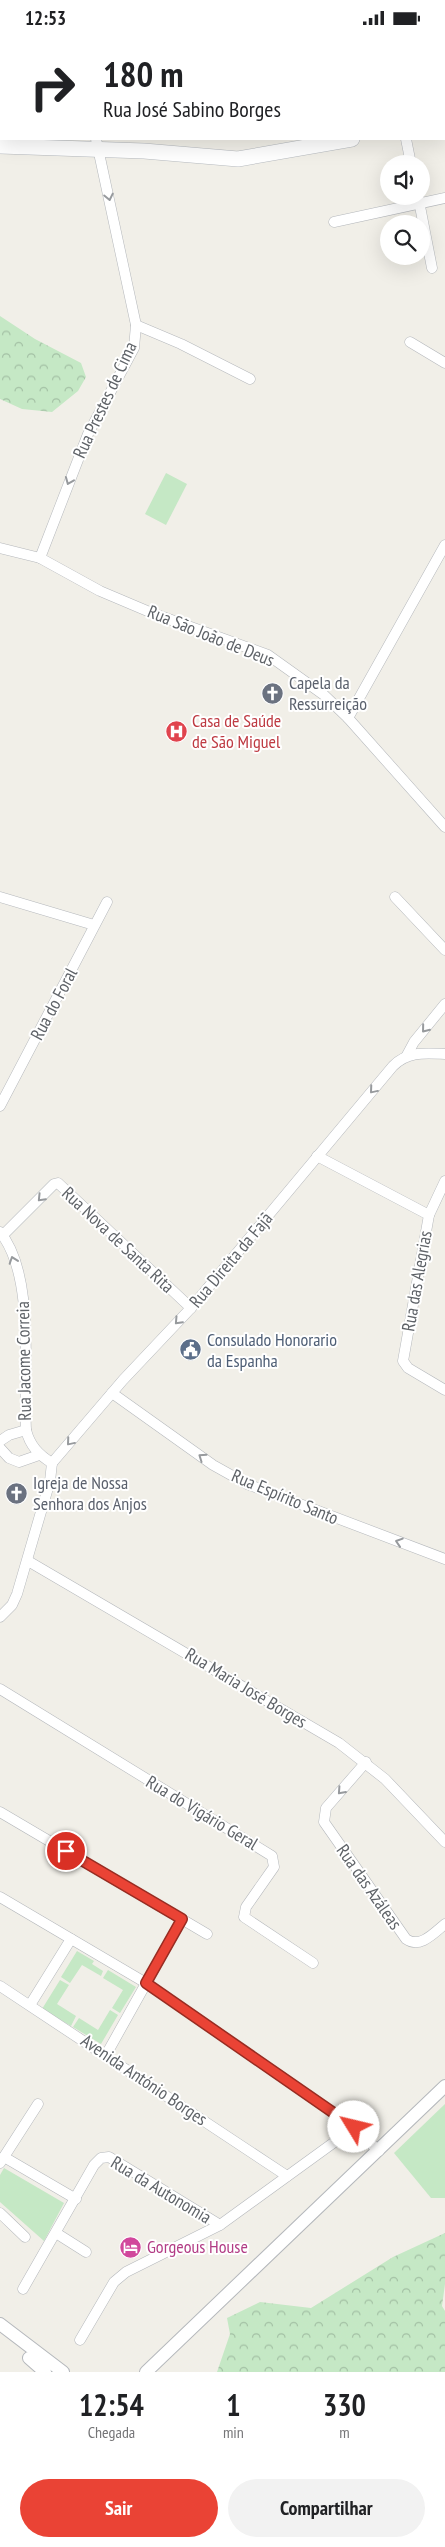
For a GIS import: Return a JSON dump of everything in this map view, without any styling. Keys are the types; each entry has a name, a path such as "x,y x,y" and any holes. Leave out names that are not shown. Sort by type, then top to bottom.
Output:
{"main road":[{"path":"0,146 97,144 144,151 238,159 346,140"}],"street":[{"path":"406,140 409,155"},
{"name":"Rua Prestes de Cima","path":"40,558 88,434 134,348 136,325 97,144"},
{"path":"430,199 445,198"},
{"path":"334,222 400,205"},
{"path":"420,205 432,268"},
{"path":"136,325 181,343 250,379"},
{"path":"410,342 445,363"},
{"path":"348,718 445,545"},
{"name":"Rua São João de Deus","path":"0,548 40,558 109,594 268,655 324,695 348,718 445,827"},
{"path":"0,897 94,925"},
{"path":"395,897 445,951"},
{"name":"Rua do Foral","path":"0,1105 106,902"},
{"name":"Rua Direita da Fajã","path":"52,1463 112,1393 191,1308 393,1066 407,1055 414,1043 445,1004"},
{"path":"407,1055 445,1054"},
{"name":"Rua das Alegrias","path":"317,1156 429,1215 403,1361 408,1368 445,1389"},
{"path":"429,1215 445,1181"},
{"name":"Rua Nova de Santa Rita","path":"1,1233 54,1184 58,1183 191,1308"},
{"name":"Rua Jacome Correia","path":"1,1233 22,1286 25,1317 26,1430"},
{"name":"Rua Espírito Santo","path":"112,1393 214,1465 247,1484 445,1559"},
{"path":"0,1441 9,1435 26,1430 31,1445 39,1455 52,1463 50,1481 15,1600 0,1617"},
{"path":"0,1448 14,1461 26,1461 39,1455"},
{"name":"Rua Maria José Borges","path":"28,1561 308,1725 366,1763 444,1836"},
{"name":"Rua do Vigário Geral","path":"0,1689 272,1856 274,1867 246,1907 244,1917 313,1963"},
{"name":"Rua das Azáleas","path":"366,1763 326,1808 324,1822 406,1939 411,1943 420,1943 445,1924"},
{"path":"0,1812 207,1934"},
{"path":"0,1897 146,1983 344,2120 379,2151"},
{"path":"106,2055 182,1919"},
{"path":"30,2005 72,1939"},
{"name":"Avenida António Borges","path":"0,1986 287,2176"},
{"path":"146,2372 445,2086"},
{"path":"23,2289 76,2199 2,2160 38,2104"},
{"path":"80,2340 114,2282 126,2272 220,2225 340,2138"},
{"name":"Rua da Autonomia","path":"76,2199 94,2165 101,2158 109,2157 220,2225"},
{"path":"0,2213 25,2237"},
{"path":"56,2233 86,2252"},
{"path":"0,2324 63,2372"},
{"path":"0,2334 45,2372"}],"green space":[{"path":"0,316 35,339 81,363 86,377 78,391 52,412 22,409 0,399"},
{"path":"166,473 187,484 166,525 145,514"},
{"path":"77,1951 94,1961 92,1964 103,1971 101,1976 82,1965 70,1983 61,1977"},
{"path":"108,1970 136,1987 120,2013 112,2008 123,1990 103,1978"},
{"path":"60,1980 69,1985 57,2004 76,2016 71,2026 42,2009"},
{"path":"110,2010 118,2015 101,2044 73,2027 79,2018 98,2030"},
{"path":"445,2104 445,2198 431,2198 394,2153"},
{"path":"4,2168 64,2203 44,2241 0,2202 0,2175"},
{"path":"445,2233 445,2284 442,2306 445,2311 445,2372 217,2372 230,2334 227,2318 260,2302 311,2308 393,2257"}],"place":[{"name":"Capela da Ressurreição","path":"273,693"},
{"name":"Casa de Saúde de São Miguel","path":"176,731"},
{"name":"Consulado Honorario da Espanha","path":"191,1350"},
{"name":"Igreja de Nossa Senhora dos Anjos","path":"17,1493"},
{"name":"Gorgeous House","path":"131,2247"}],"route":[{"path":"66,1851 182,1919 146,1983 354,2127"}]}
